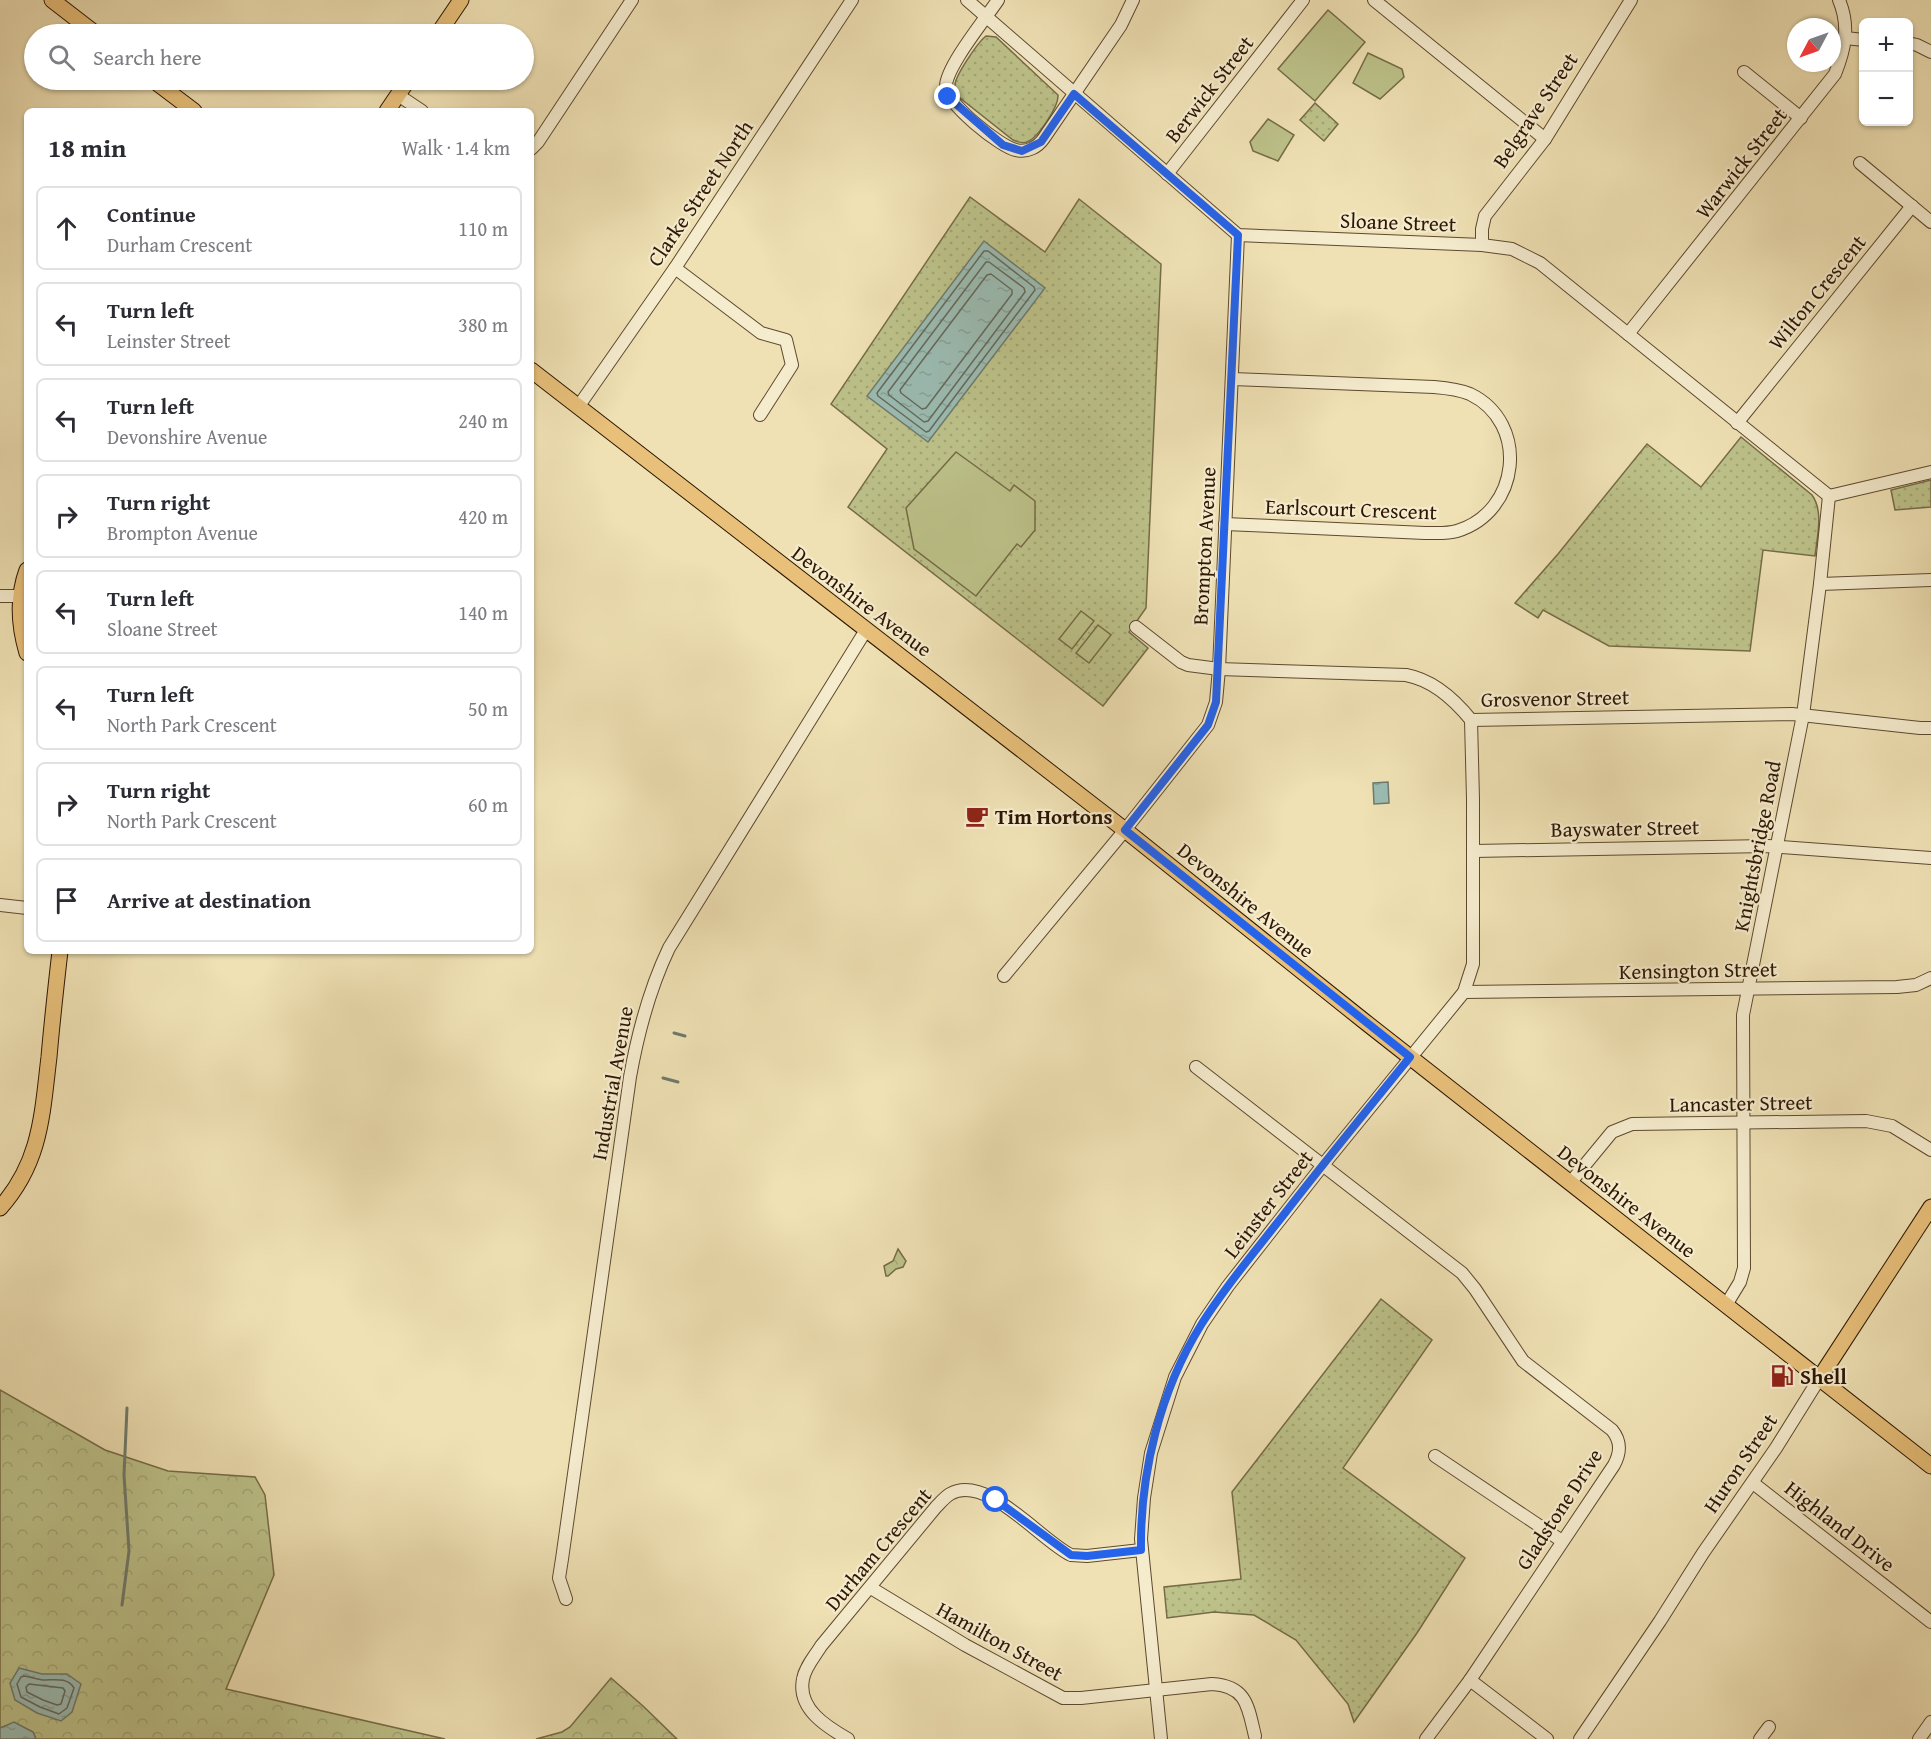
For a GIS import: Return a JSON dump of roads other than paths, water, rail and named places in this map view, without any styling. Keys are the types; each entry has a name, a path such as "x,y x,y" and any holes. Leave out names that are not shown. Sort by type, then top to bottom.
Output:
{"main road":[{"path":"52,0 83,24"},
{"path":"444,24 458,1"},
{"path":"166,90 190,108"},
{"path":"389,108 401,90"},
{"name":"Devonshire Avenue","path":"534,372 1125,830 1931,1466"},
{"path":"24,583 20,620 24,639"},
{"path":"0,1208 22,1179 40,1129 60,954"},
{"name":"Huron Street","path":"1819,1379 1931,1207"}],"street":[{"path":"534,146 632,0"},
{"name":"Clarke Street North","path":"578,407 675,268 852,0"},
{"path":"967,0 1238,235"},
{"path":"998,0 962,53 946,82 946,89 948,97 959,108 1003,145 1022,151 1041,142 1121,25 1133,0"},
{"name":"Berwick Street","path":"1167,174 1303,0"},
{"path":"1374,0 1545,139"},
{"name":"Warwick Street","path":"1628,334 1834,74 1844,50 1845,38 1845,16 1839,0"},
{"name":"Belgrave Street","path":"1482,245 1485,216 1545,139 1629,1"},
{"path":"1845,38 1859,40"},
{"path":"1913,45 1931,52"},
{"path":"1744,72 1801,118"},
{"path":"398,95 418,108"},
{"path":"1860,163 1931,222"},
{"name":"Wilton Crescent","path":"1737,423 1912,206"},
{"name":"Sloane Street","path":"1238,235 1482,245 1512,249 1533,259 1829,496"},
{"name":"Brompton Avenue","path":"1004,976 1125,830 1208,725 1216,702 1238,235"},
{"path":"675,268 761,333 786,340 792,365 760,415"},
{"name":"Earlscourt Crescent","path":"1225,524 1425,533 1456,531 1468,527 1490,511 1507,485 1510,468 1509,443 1497,419 1477,398 1458,390 1434,387 1232,379"},
{"path":"1829,496 1931,472"},
{"name":"Knightsbridge Road","path":"1726,1305 1740,1282 1744,1268 1743,1015 1803,715 1829,496"},
{"path":"1820,584 1931,580"},
{"path":"0,596 21,596"},
{"name":"Grosvenor Street","path":"1136,627 1188,665 1219,669 1411,676 1431,683 1460,707 1471,720 1672,715 1803,715 1931,728"},
{"name":"Industrial Avenue","path":"566,1599 559,1578 630,1077 636,1039 647,1002 669,948 866,630"},
{"name":"Leinster Street","path":"1161,1739 1141,1550 1144,1498 1151,1453 1164,1408 1179,1367 1202,1324 1221,1296 1323,1165 1410,1057 1420,1049 1464,992 1473,964 1474,851 1471,720"},
{"path":"1777,847 1931,858"},
{"name":"Bayswater Street","path":"1474,851 1777,847"},
{"path":"0,905 24,908"},
{"name":"Kensington Street","path":"1464,992 1897,987 1916,986 1931,978"},
{"name":"Gladstone Drive","path":"1196,1067 1461,1273 1475,1289 1523,1361 1617,1436 1620,1451 1618,1458 1470,1680 1426,1739"},
{"name":"Lancaster Street","path":"1570,1183 1611,1132 1632,1124 1850,1121 1880,1123 1902,1131 1931,1150"},
{"name":"Huron Street","path":"1580,1739 1704,1552 1753,1483 1819,1379"},
{"path":"1435,1456 1562,1541"},
{"name":"Highland Drive","path":"1753,1483 1931,1622"},
{"name":"Durham Crescent","path":"848,1739 821,1723 810,1710 802,1680 808,1666 822,1646 936,1506 950,1494 971,1490 989,1496 1071,1555 1087,1556 1141,1550"},
{"name":"Hamilton Street","path":"870,1588 965,1646 1056,1696 1079,1698 1212,1684 1237,1690 1244,1697 1255,1736"},
{"path":"1470,1680 1547,1739"},
{"path":"1920,1739 1931,1722"},
{"path":"1760,1739 1768,1727"}],"water":[{"path":"984,241 1045,288 928,442 867,396"},
{"path":"1388,782 1389,803 1374,804 1373,783"},
{"path":"19,1668 42,1674 67,1674 81,1684 72,1712 61,1721 37,1713 15,1700 10,1683"},
{"path":"14,1722 33,1732 36,1739 0,1739 0,1728"}],"waterway":[{"path":"674,1033 685,1036"},
{"path":"663,1078 678,1082"},
{"path":"122,1605 129,1551 124,1475 127,1408"}],"place":[{"name":"Tim Hortons","path":"977,816"},
{"name":"Shell","path":"1782,1376"}]}
